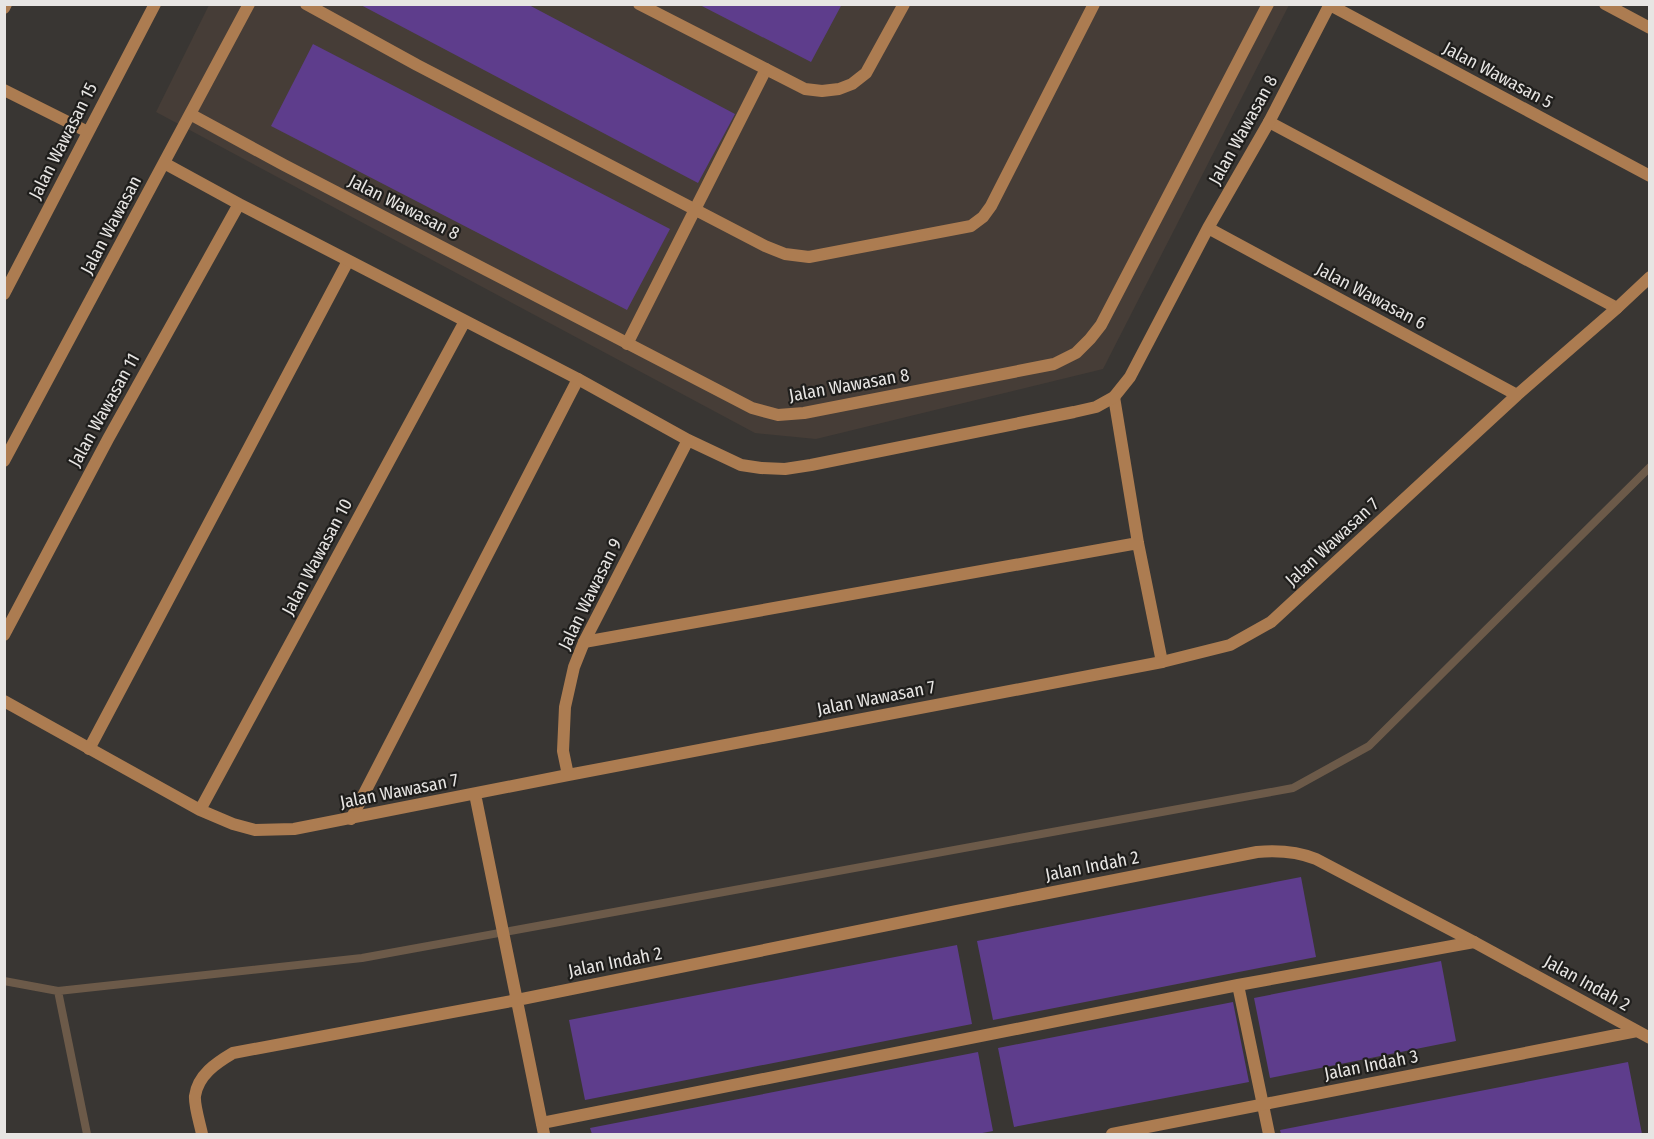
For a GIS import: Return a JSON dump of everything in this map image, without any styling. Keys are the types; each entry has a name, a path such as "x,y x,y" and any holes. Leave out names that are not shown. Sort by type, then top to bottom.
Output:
{"street":[{"name":"Jalan Wawasan 15","path":"4,294 155,4"},
{"name":"Jalan Wawasan","path":"4,461 249,4"},
{"path":"306,4 417,65 765,246 785,254 809,257 971,226 983,217 991,206 1094,4"},
{"path":"639,4 805,90 822,92 852,84 866,73 904,4"},
{"name":"Jalan Wawasan 8","path":"190,114 627,344 752,408 778,416 804,413 1054,364 1076,353 1101,325 1268,4"},
{"path":"1605,4 1650,28"},
{"name":"Jalan Wawasan 8","path":"1114,397 1130,377 1208,228 1269,122 1330,5"},
{"name":"Jalan Wawasan 5","path":"1330,5 1650,176"},
{"path":"627,344 766,69"},
{"path":"4,90 88,132"},
{"path":"1269,122 1617,308"},
{"path":"164,163 578,379 688,440 741,465 785,468 822,463 1074,412 1096,407 1114,397 1138,543 1162,662"},
{"name":"Jalan Wawasan 11","path":"4,635 108,439 239,204"},
{"name":"Jalan Wawasan 6","path":"1208,228 1517,395"},
{"path":"89,749 348,261"},
{"name":"Jalan Wawasan 7","path":"4,701 200,810 233,824 255,830 294,829 1162,662 1230,645 1272,622 1517,395 1650,277"},
{"name":"Jalan Wawasan 10","path":"200,810 465,321"},
{"path":"351,819 578,379"},
{"name":"Jalan Wawasan 9","path":"568,775 563,751 565,707 574,668 584,642 688,440"},
{"path":"584,642 1138,543"},
{"path":"476,794 543,1129 1238,985 1474,942"},
{"name":"Jalan Indah 2","path":"202,1134 195,1097 200,1083 208,1071 233,1053 517,1000 1257,852 1289,851 1316,859 1650,1038"},
{"path":"1238,985 1269,1134"},
{"name":"Jalan Indah 3","path":"1112,1134 1638,1031"}],"shaded area":[{"path":"209,5 1289,5 1103,369 816,439 755,433 156,112"}],"building":[{"path":"359,4 527,4 735,114 698,183"},
{"path":"698,4 842,4 811,62"},
{"path":"313,44 670,229 627,310 271,126"},
{"path":"1301,877 1316,957 993,1020 977,941"},
{"path":"957,945 972,1024 585,1100 569,1020"},
{"path":"1441,961 1456,1041 1270,1078 1254,998"},
{"path":"1233,1002 1249,1082 1014,1127 998,1048"},
{"path":"978,1052 993,1131 977,1134 592,1134 590,1128"},
{"path":"1628,1062 1642,1134 1281,1134 1280,1130"}],"waterway":[{"path":"4,981 58,991 362,958 1293,788 1369,746 1650,467"},
{"path":"58,991 87,1134"}]}
